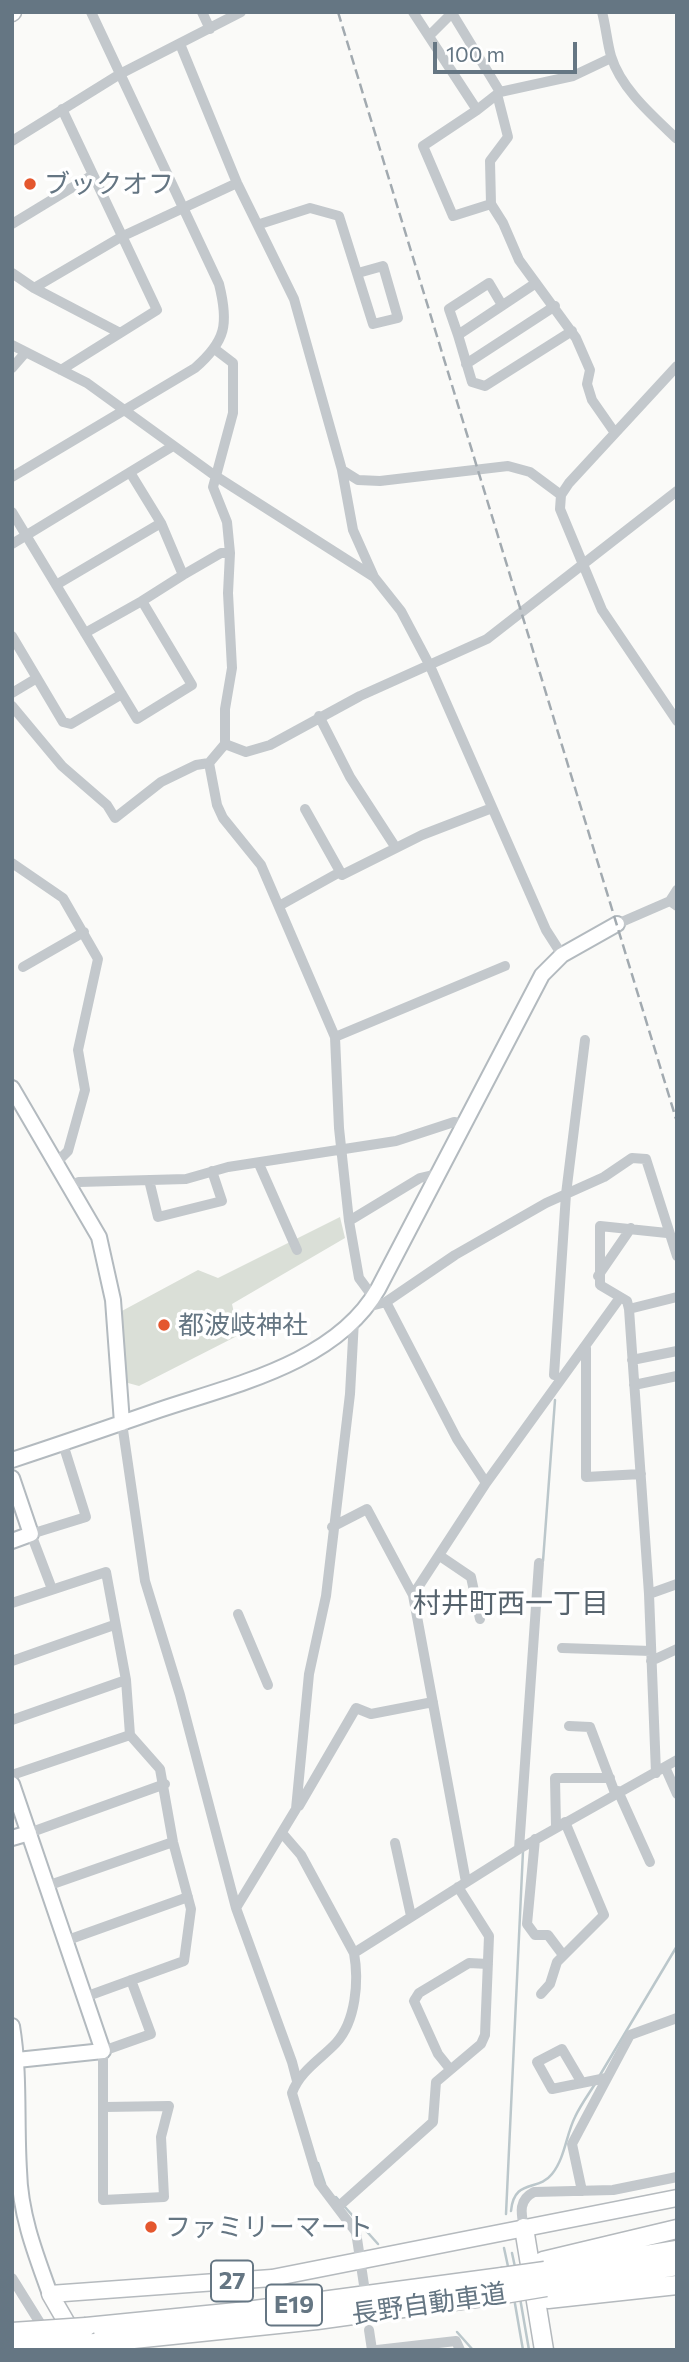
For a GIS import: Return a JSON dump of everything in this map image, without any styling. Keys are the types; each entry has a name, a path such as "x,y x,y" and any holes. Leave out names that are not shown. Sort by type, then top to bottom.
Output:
{"highway":[{"path":"524,2228 544,2346"},
{"path":"503,2286 546,2279 677,2229"},
{"name":"長野自動車道","path":"12,2348 317,2320 346,2320 677,2250"},
{"name":"長野自動車道","path":"546,2279 677,2266"},
{"path":"546,2279 677,2285"},
{"name":"長野自動車道","path":"12,2332 88,2340 385,2294 503,2286"}],"main road":[{"name":"27","path":"50,2294 272,2278 677,2198"},
{"path":"50,2294 88,2340"}],"street":[{"path":"12,477 195,368 216,350 226,310 219,284 91,12"},
{"path":"202,12 209,29"},
{"path":"12,141 120,74 241,12"},
{"path":"413,12 477,110"},
{"path":"602,12 611,58 646,109 677,139"},
{"path":"429,36 452,13 498,93 508,137 490,161 491,204 503,223 519,260 572,331 590,370 587,384 592,400 615,433"},
{"path":"180,44 237,183 260,224 294,299 342,471 353,530 374,577 401,611 430,666 546,930 562,955"},
{"path":"491,204 453,216 423,146 498,93 573,76 611,58"},
{"path":"61,370 157,310 91,176 62,109"},
{"path":"12,224 91,176"},
{"path":"34,288 121,237 237,183"},
{"path":"260,224 310,208 339,216 373,324 398,318 383,266 358,274"},
{"path":"12,273 34,288 120,333"},
{"path":"502,305 489,283 449,309 472,382 485,386 572,331"},
{"path":"458,335 536,283"},
{"path":"467,364 555,306"},
{"path":"12,345 61,370 125,409 214,475 374,577"},
{"path":"12,706 62,766 107,805 116,818 161,782 196,765 209,763 225,744 225,709 232,668 228,593 230,553 227,522 213,487 214,475 233,413 233,363 216,350"},
{"path":"12,368 25,353"},
{"path":"677,366 561,495 559,509 602,610 677,721"},
{"path":"12,544 173,446"},
{"path":"342,471 358,480 380,481 508,467 530,472 561,495"},
{"path":"131,474 161,523 183,575"},
{"path":"225,744 246,752 270,745 319,716 487,639 677,491"},
{"path":"12,512 137,719 192,685 142,601"},
{"path":"56,584 161,523"},
{"path":"85,633 221,553 230,553"},
{"path":"12,636 64,722 71,724 122,694"},
{"path":"12,692 37,678"},
{"path":"319,716 350,777 396,848"},
{"path":"209,763 217,805 223,818 261,864 335,1037 341,1151 359,1278 486,1483"},
{"path":"305,809 342,875 396,848 492,808"},
{"path":"12,863 63,898 98,959 78,1050 85,1090 68,1151 57,1162"},
{"path":"279,906 340,872"},
{"path":"376,1302 438,1174 534,989 562,955 617,924 673,904 677,891"},
{"path":"23,967 84,932"},
{"path":"335,1037 505,966"},
{"path":"554,1374 566,1194 584,1040"},
{"path":"12,1088 71,1185 95,1230 104,1257 113,1300 122,1423 145,1581 180,1695 236,1908 292,2062 296,2081"},
{"path":"71,1185 79,1182 187,1180 212,1171 396,1141 454,1122 464,1124"},
{"path":"12,1460 272,1370 301,1357 376,1302 566,1194 604,1177 632,1158 646,1159 667,1233 677,1256"},
{"path":"258,1164 298,1250"},
{"path":"149,1180 158,1217 222,1202 212,1171"},
{"path":"349,1221 420,1178 438,1174"},
{"path":"667,1233 600,1226 598,1277 600,1285 626,1301 629,1309 661,1770 677,1794"},
{"path":"598,1277 631,1228"},
{"path":"629,1309 677,1297"},
{"path":"413,1595 486,1483 619,1299"},
{"path":"296,1810 309,1674 326,1596 332,1527 350,1394 354,1320"},
{"path":"586,1348 586,1477 641,1474"},
{"path":"632,1360 677,1351"},
{"path":"635,1385 677,1376"},
{"path":"12,1541 86,1517 62,1444"},
{"path":"12,1478 52,1589"},
{"path":"332,1527 367,1509 413,1595 462,1884 489,1936 485,2035 481,2044 436,2082 433,2122 338,2207"},
{"path":"440,1556 471,1577 480,1619"},
{"path":"519,1849 539,1563"},
{"path":"12,1603 106,1572 126,1680 130,1735 160,1769 165,1784 173,1842 191,1909 184,1961 85,1997"},
{"path":"649,1594 677,1584"},
{"path":"238,1614 268,1685"},
{"path":"12,1661 114,1625"},
{"path":"562,1648 651,1656 677,1649"},
{"path":"12,1720 126,1680"},
{"path":"236,1908 356,1708 370,1714 432,1702"},
{"path":"569,1726 590,1727 610,1778 650,1862"},
{"path":"12,1775 130,1735"},
{"path":"354,1953 535,1839 677,1760"},
{"path":"541,1994 550,1984 557,1962 604,1915 560,1825 555,1778 610,1778"},
{"path":"12,1784 103,2051 103,2200 163,2197 161,2137 169,2106 105,2107"},
{"path":"12,1838 165,1784"},
{"path":"282,1833 301,1855 354,1953 356,1964 348,2025 337,2042 296,2081 292,2092 319,2183 356,2232 364,2285"},
{"path":"535,1839 527,1924 535,1935 548,1936 564,1955"},
{"path":"47,1886 173,1842"},
{"path":"394,1843 411,1916"},
{"path":"65,1941 188,1897"},
{"path":"450,2068 438,2054 414,2001 419,1993 469,1963 488,1964"},
{"path":"18,2060 103,2051 151,2034 131,1980"},
{"path":"582,2191 572,2144 606,2078 630,2035 677,2018"},
{"path":"12,2026 18,2060 19,2172 27,2230 50,2294"},
{"path":"582,2083 562,2049 537,2062 552,2089 582,2083 606,2078"},
{"path":"524,2228 522,2205 530,2194 613,2190 677,2176"},
{"path":"12,2278 57,2350"},
{"path":"369,2330 374,2350 456,2341 460,2350"}],"shaded area":[{"path":"340,1217 345,1238 232,1304 239,1335 139,1386 128,1383 124,1376 120,1312 198,1270 218,1278"}],"waterway":[{"path":"543,1561 555,1400"},
{"path":"506,2214 523,1851"},
{"path":"600,2075 677,1946"},
{"path":"511,2211 517,2194 540,2183 556,2168 575,2117 595,2084"},
{"path":"318,2163 325,2184"},
{"path":"336,2197 378,2244"},
{"path":"504,2248 509,2271"},
{"path":"512,2253 515,2267"},
{"path":"514,2298 523,2350"},
{"path":"520,2298 529,2350"},
{"path":"457,2332 473,2350"}],"railway":[{"path":"338,12 677,1122"}],"place":[{"name":"ブックオフ","path":"30,184"},
{"name":"都波岐神社","path":"164,1325"},
{"name":"ファミリーマート","path":"151,2227"}],"district":[{"name":"村井町西一丁目","path":"511,1604"}]}
